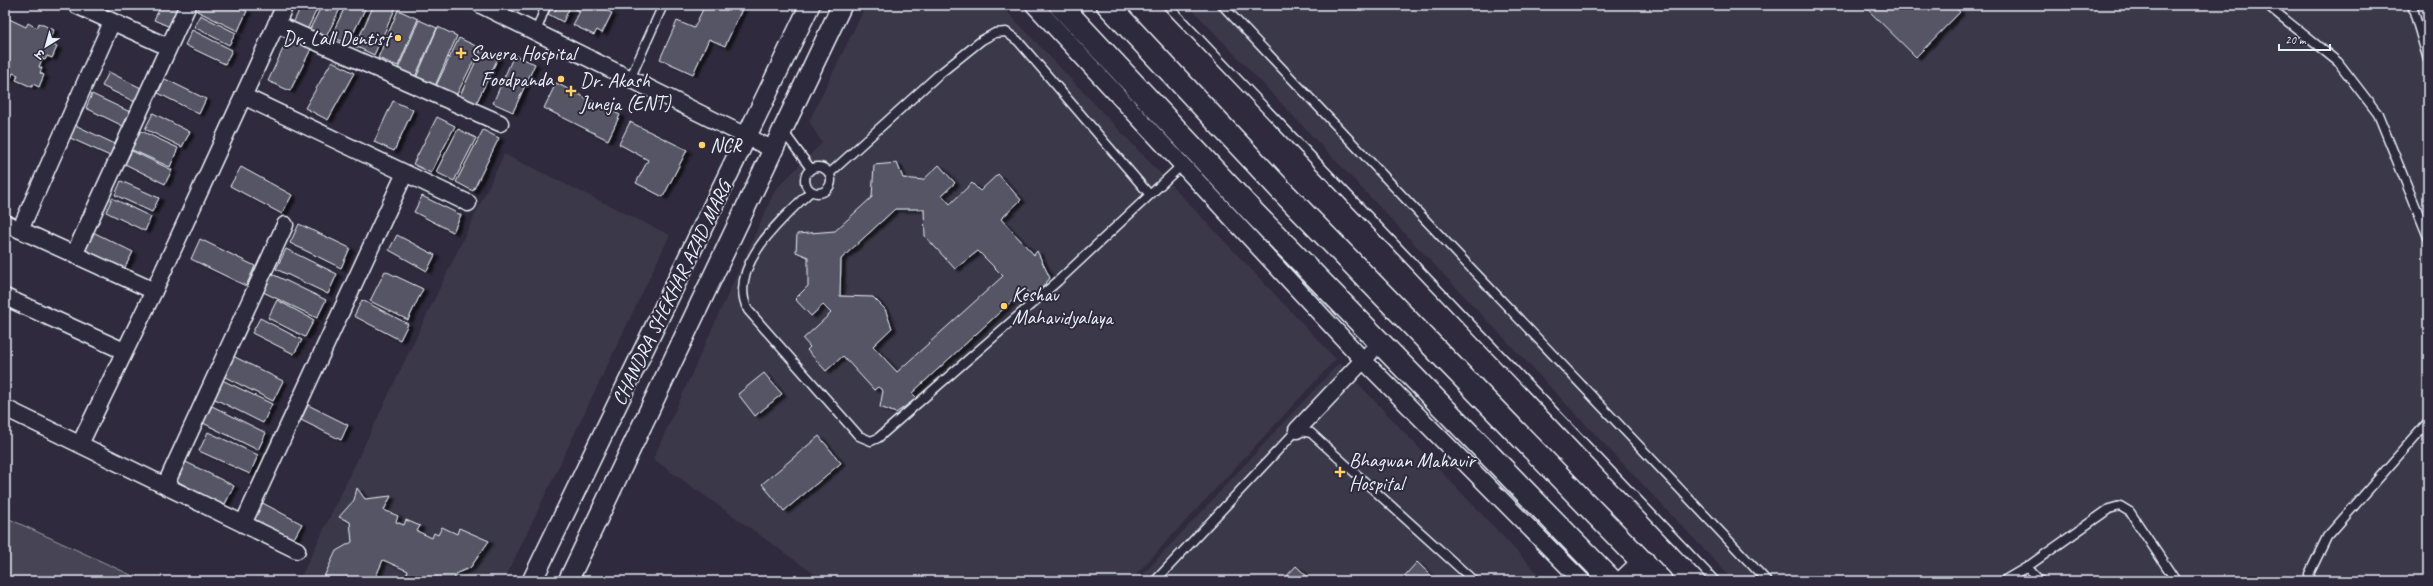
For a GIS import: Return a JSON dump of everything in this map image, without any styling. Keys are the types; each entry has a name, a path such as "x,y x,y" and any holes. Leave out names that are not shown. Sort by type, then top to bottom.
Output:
{"main road":[{"path":"1060,5 1189,158 1379,343 1612,581"},
{"path":"1108,5 1282,191 1661,581"},
{"path":"1624,581 1644,562"}],"street":[{"path":"76,5 168,47"},
{"path":"74,255 188,5"},
{"path":"80,444 154,291 285,5"},
{"path":"481,5 772,149"},
{"name":"CHANDRA SHEKHAR AZAD MARG","path":"532,581 810,5"},
{"name":"CHANDRA SHEKHAR AZAD MARG","path":"568,581 772,149 842,5"},
{"path":"1034,5 1189,158 1364,360 1582,581"},
{"path":"20,230 112,22"},
{"path":"276,24 500,123"},
{"path":"243,96 468,203"},
{"path":"243,524 405,173"},
{"path":"5,223 154,291"},
{"path":"165,486 285,225"},
{"path":"5,297 124,351"},
{"path":"1297,430 1379,343"},
{"path":"5,408 297,550"}],"lane":[{"path":"536,32 546,5"},
{"path":"630,79 663,5"},
{"path":"1167,5 1715,581"},
{"path":"1222,5 1767,581"},
{"path":"2267,5 2338,62 2378,114 2428,237"},
{"path":"2412,5 2428,60"},
{"path":"830,173 937,76 982,40 995,33 1006,32 1018,40 1150,195"},
{"path":"782,129 811,169"},
{"path":"810,191 759,246 742,288 742,299 748,310 859,436 871,440 878,438 1058,281 1189,158"},
{"path":"819,166 830,173 832,182 828,190 820,194 810,191 805,180 811,169 819,166"},
{"path":"2311,581 2309,574 2327,537 2428,422"},
{"path":"1155,581 1284,441 1297,430 1311,433 1474,581"},
{"path":"2004,581 2027,567 2109,509 2120,506 2130,512 2176,581"},
{"path":"2027,567 2040,581"}],"shaded area":[{"name":"Keshav Mahavidyalaya","path":"866,5 1001,5 1336,359 1130,581 824,581 653,459 775,190 822,143 809,121"},
{"path":"1188,5 2428,5 2428,581 1734,581"},
{"path":"504,154 670,235 504,581 299,581"},
{"name":"Bhagwan Mahavir Hospital","path":"1339,363 1545,581 1137,581"},
{"path":"5,517 144,581 5,581"}],"building":[{"path":"161,5 180,5 170,27 154,20"},
{"path":"200,5 233,5 247,11 238,31 197,11"},
{"path":"302,5 319,5 307,30 293,23"},
{"path":"322,5 342,5 325,39 309,31"},
{"path":"346,5 367,5 348,44 331,36"},
{"path":"374,5 397,5 374,55 355,46"},
{"path":"558,5 610,5 607,11 612,13 602,33 597,30 594,35 573,25 580,11 570,7 563,22 548,14 551,9 555,11"},
{"path":"705,5 744,5 725,46 709,39 693,74 660,59 677,21 694,28"},
{"path":"1863,5 1952,5 1960,12 1916,57"},
{"name":"Dr. Lall Dentist","path":"398,10 418,19 398,66 378,58"},
{"path":"200,15 236,33 229,45 194,27"},
{"path":"5,17 26,27 28,23 37,28 39,23 54,30 48,42 57,47 52,58 47,56 45,60 42,59 39,67 42,68 40,73 44,75 39,87 33,84 32,87 16,80 18,75 13,73 11,78 5,76"},
{"path":"419,20 437,28 415,77 398,69"},
{"path":"438,27 457,36 435,86 416,78"},
{"path":"192,30 232,50 225,64 185,45"},
{"path":"289,36 312,47 290,91 268,81"},
{"path":"459,38 480,48 455,98 435,88"},
{"path":"481,50 498,58 473,110 457,102"},
{"path":"514,55 535,64 513,112 493,103"},
{"path":"332,61 354,73 328,120 305,108"},
{"path":"109,72 141,88 135,102 102,86"},
{"path":"165,79 206,99 199,114 158,93"},
{"path":"556,83 620,115 608,140 544,108"},
{"path":"92,94 130,112 123,126 86,108"},
{"path":"393,101 413,110 394,151 374,142"},
{"path":"153,113 190,132 182,147 145,129"},
{"path":"437,117 455,126 431,173 413,164"},
{"path":"630,122 687,150 663,197 636,183 648,160 619,144"},
{"path":"73,124 115,144 110,156 68,137"},
{"path":"137,129 178,148 170,167 128,148"},
{"path":"458,129 476,138 454,181 436,172"},
{"path":"483,130 499,138 473,191 456,182"},
{"path":"132,151 172,170 165,184 125,164"},
{"path":"897,163 903,178 923,180 939,165 955,183 942,195 950,204 972,183 980,191 998,174 1021,200 1001,219 1034,255 1037,251 1050,278 1033,299 1025,289 912,393 917,398 896,413 880,407 883,391 878,387 874,390 843,356 826,371 807,350 810,347 803,339 831,313 823,305 811,316 795,299 808,286 808,257 796,252 797,234 835,231 872,197 874,165","holes":["895,209 924,209 925,236 955,269 978,251 1003,276 897,372 873,346 892,328 885,309 873,297 840,296 841,259"]},
{"path":"241,167 292,195 282,214 230,186"},
{"path":"121,181 159,198 152,212 115,195"},
{"path":"422,196 461,215 453,232 414,212"},
{"path":"112,198 151,217 145,231 106,212"},
{"path":"299,224 350,248 341,268 290,243"},
{"path":"93,232 133,252 124,269 85,250"},
{"path":"397,235 435,255 427,271 389,250"},
{"path":"200,239 255,266 246,286 191,259"},
{"path":"286,249 337,274 328,294 276,269"},
{"path":"385,271 423,289 408,320 370,301"},
{"path":"268,272 326,300 317,318 259,290"},
{"path":"277,300 314,320 305,337 268,318"},
{"path":"362,300 408,324 400,340 354,316"},
{"path":"260,318 302,340 294,354 252,333"},
{"path":"229,354 283,381 273,401 219,374"},
{"path":"764,373 782,394 755,416 738,394"},
{"path":"220,379 272,404 263,423 211,397"},
{"path":"308,405 348,425 341,440 301,420"},
{"path":"212,406 266,433 258,450 203,423"},
{"path":"208,432 258,455 250,474 199,451"},
{"path":"819,436 841,463 784,511 762,484"},
{"path":"184,461 234,486 224,506 175,480"},
{"path":"357,488 365,499 391,496 384,510 398,516 396,522 404,525 406,520 420,526 417,531 432,538 434,533 438,535 442,527 457,534 459,528 489,541 470,568 457,573 453,581 444,581 436,577 434,581 404,581 408,571 383,560 374,581 322,581 336,551 352,542 350,522 339,517 354,500"},
{"path":"259,501 302,524 292,542 249,519"},
{"path":"1417,562 1437,581 1400,581"},
{"path":"1296,566 1312,581 1282,581"}],"place":[{"name":"Dr. Lall Dentist","path":"398,38"},
{"name":"Savera Hospital","path":"461,53"},
{"name":"Foodpanda","path":"561,79"},
{"name":"Dr. Akash Juneja (ENT)","path":"571,91"},
{"name":"NCR","path":"702,145"},
{"name":"Keshav Mahavidyalaya","path":"1004,306"},
{"name":"Bhagwan Mahavir Hospital","path":"1340,472"}]}
